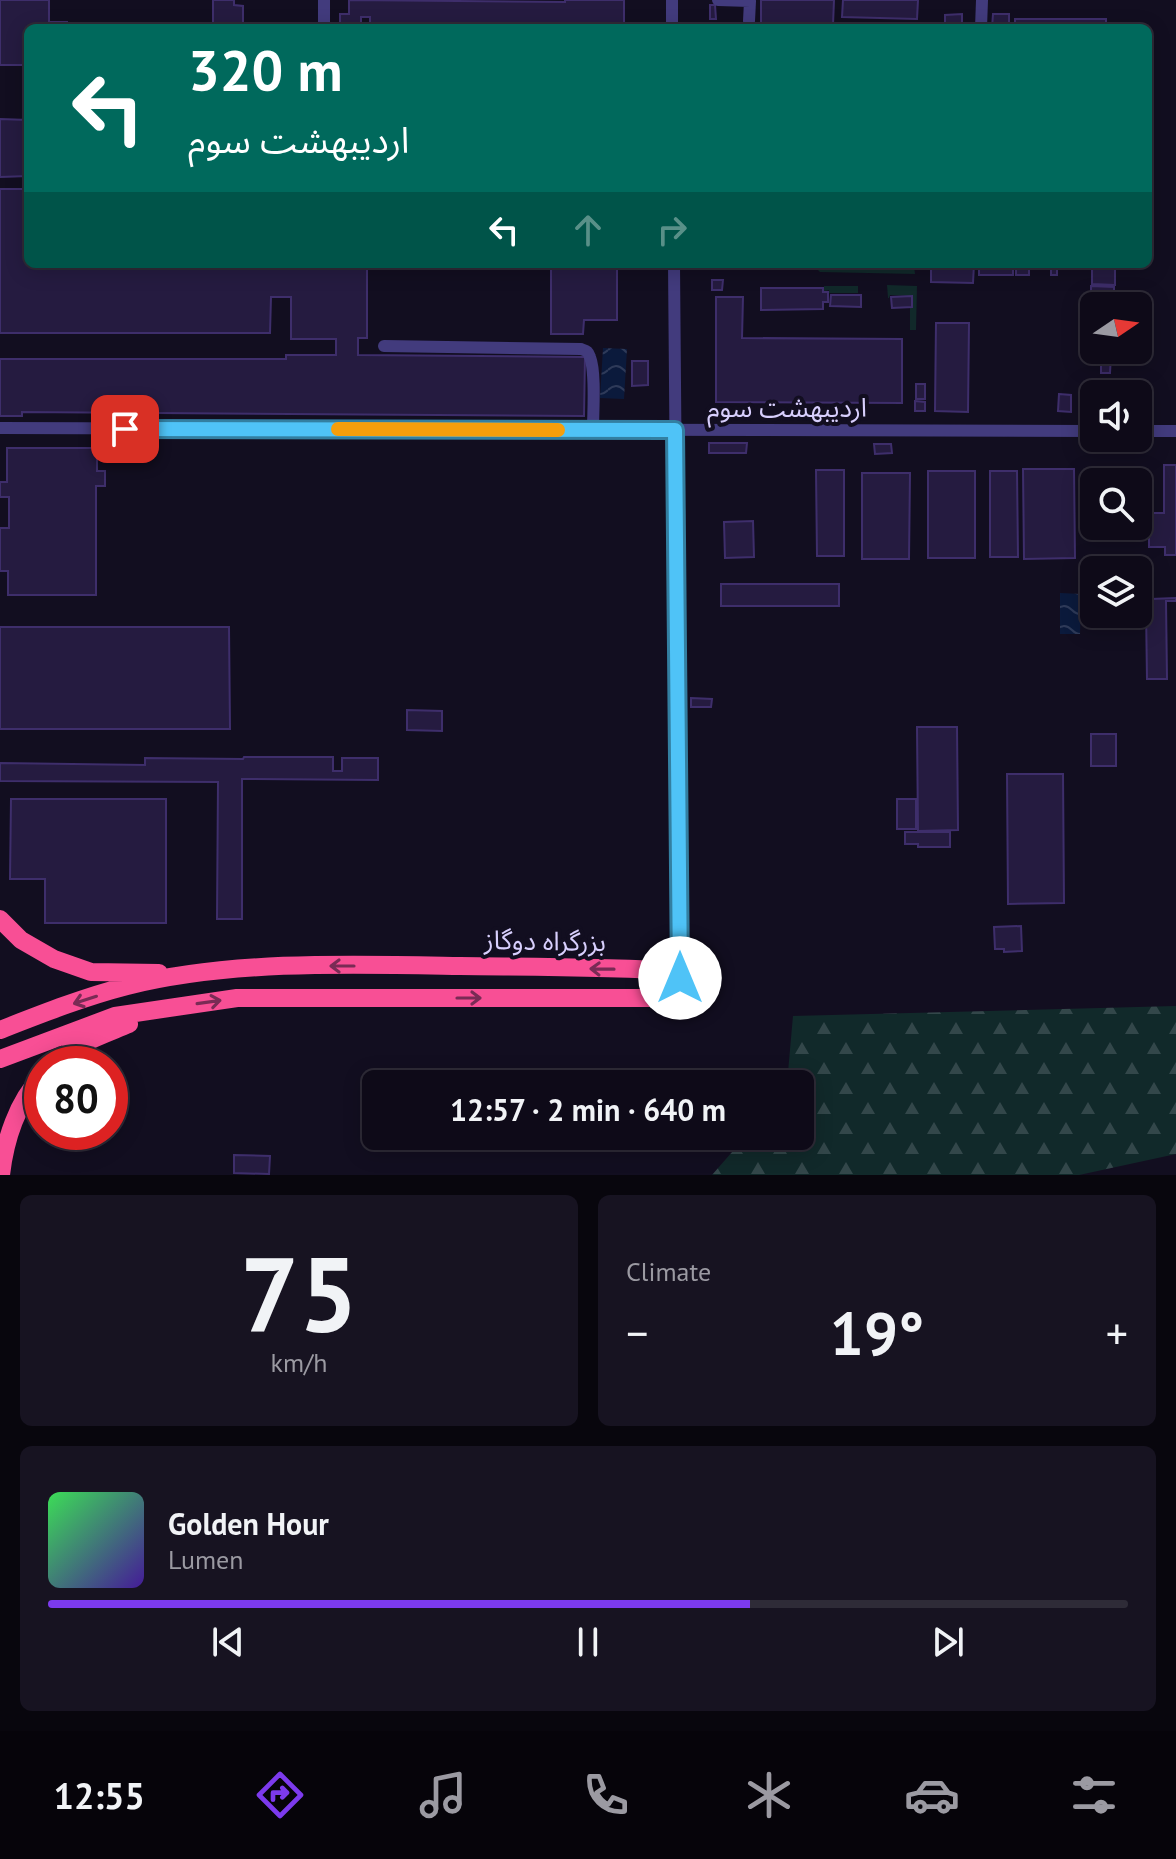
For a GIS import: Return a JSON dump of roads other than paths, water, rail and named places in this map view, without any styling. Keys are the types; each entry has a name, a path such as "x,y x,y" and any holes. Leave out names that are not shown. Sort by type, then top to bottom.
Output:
{"highway":[{"path":"0,919 21,940 43,953 91,972 197,973"},
{"name":"بزرگراه دوگاز","path":"0,1030 127,986 197,973 287,966 403,965 680,971"},
{"path":"0,1059 115,1016 237,998 659,998 675,989 680,971"},
{"path":"80,1046 174,1007"},
{"path":"1,1175 4,1150 24,1103"}],"street":[{"path":"324,0 324,24"},
{"path":"672,0 672,24"},
{"path":"718,0 750,1 749,21"},
{"path":"981,24 982,0"},
{"path":"674,268 680,971"},
{"path":"384,346 581,349 590,355 593,430"},
{"name":"اردیبهشت سوم","path":"0,428 1080,431"},
{"path":"1152,431 1176,431"}],"water":[{"path":"603,348 627,349 624,399 600,398"},
{"path":"1060,593 1080,594 1080,634 1060,634"}]}
